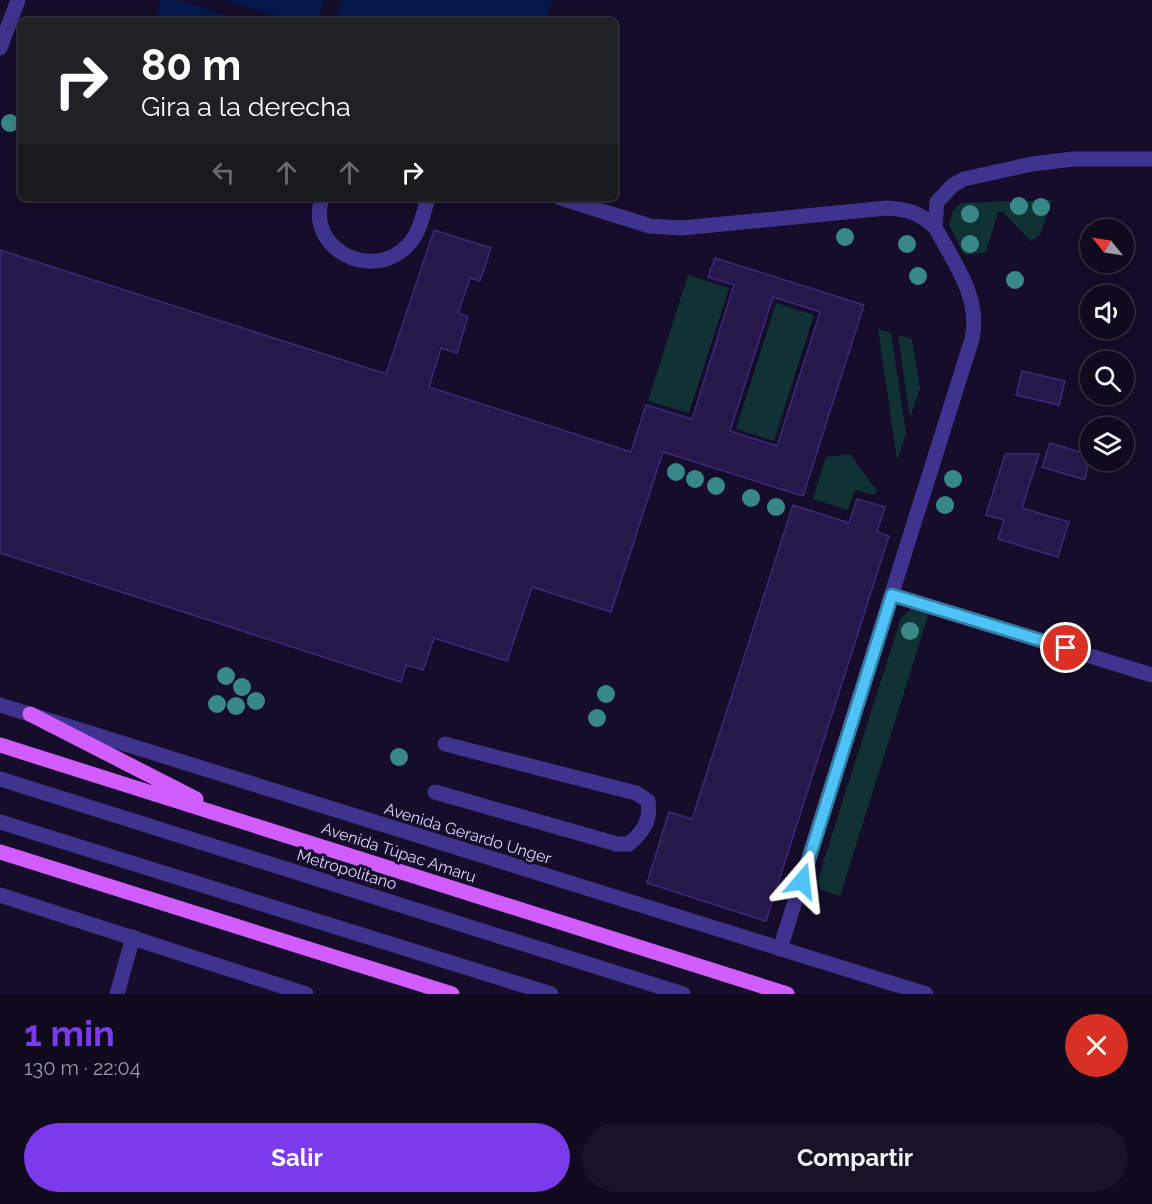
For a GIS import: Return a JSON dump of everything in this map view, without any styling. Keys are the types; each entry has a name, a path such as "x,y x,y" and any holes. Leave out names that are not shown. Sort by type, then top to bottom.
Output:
{"main road":[{"path":"30,714 236,819"},
{"name":"Avenida Túpac Amaru","path":"0,745 787,994"},
{"path":"0,852 452,994"}],"street":[{"path":"0,48 18,0"},
{"path":"935,226 938,202 953,185 964,179 1032,164 1073,159 1152,159"},
{"path":"322,201 319,224 327,239 348,257 365,262 384,260 407,247 418,230 427,201"},
{"path":"570,201 658,228 682,228 887,208 915,213 935,226 972,300 975,327 780,949"},
{"path":"892,595 1152,675"},
{"name":"Avenida Gerardo Unger","path":"0,705 926,994"},
{"path":"435,792 616,844 629,844 639,835 651,814 648,801 636,794 445,744"},
{"name":"Metropolitano","path":"0,779 683,994"},
{"path":"0,822 551,994"},
{"path":"0,895 306,994"},
{"path":"117,994 133,937"}],"green space":[{"path":"1052,200 1040,235 1031,241 1003,212 998,212 986,252 967,255 963,253 949,224 953,211 961,203"},
{"path":"688,275 729,288 689,413 648,401"},
{"path":"776,303 814,315 774,441 736,429"},
{"path":"878,329 891,333 906,433 897,460"},
{"path":"898,335 912,339 920,388 910,418"},
{"path":"850,454 877,491 873,495 855,490 848,510 813,499 826,457"},
{"path":"911,609 929,613 840,896 821,890 817,882 901,618"}],"water":[{"path":"161,0 177,0 236,18 156,18"},
{"path":"223,0 324,0 319,18 282,18"},
{"path":"341,0 552,0 547,18 336,18"}],"building":[{"path":"434,230 491,248 480,281 470,278 458,313 468,317 457,353 441,348 429,387 631,452 646,405 692,419 734,285 708,277 715,258 864,305 803,496 663,452 611,612 532,587 507,661 434,638 423,670 406,665 401,682 0,553 0,250 386,374","holes":["773,297 820,312 777,446 730,431"]},
{"path":"1022,371 1065,381 1059,405 1016,395"},
{"path":"1050,443 1080,452 1080,471 1087,471 1085,480 1042,467"},
{"path":"1005,454 1039,454 1022,508 1069,522 1058,557 998,539 1004,520 986,515"},
{"path":"857,499 885,507 877,532 889,536 766,921 647,883 669,812 692,819 793,505 849,523"}],"route":[{"path":"802,881 892,595 1066,648"}]}
